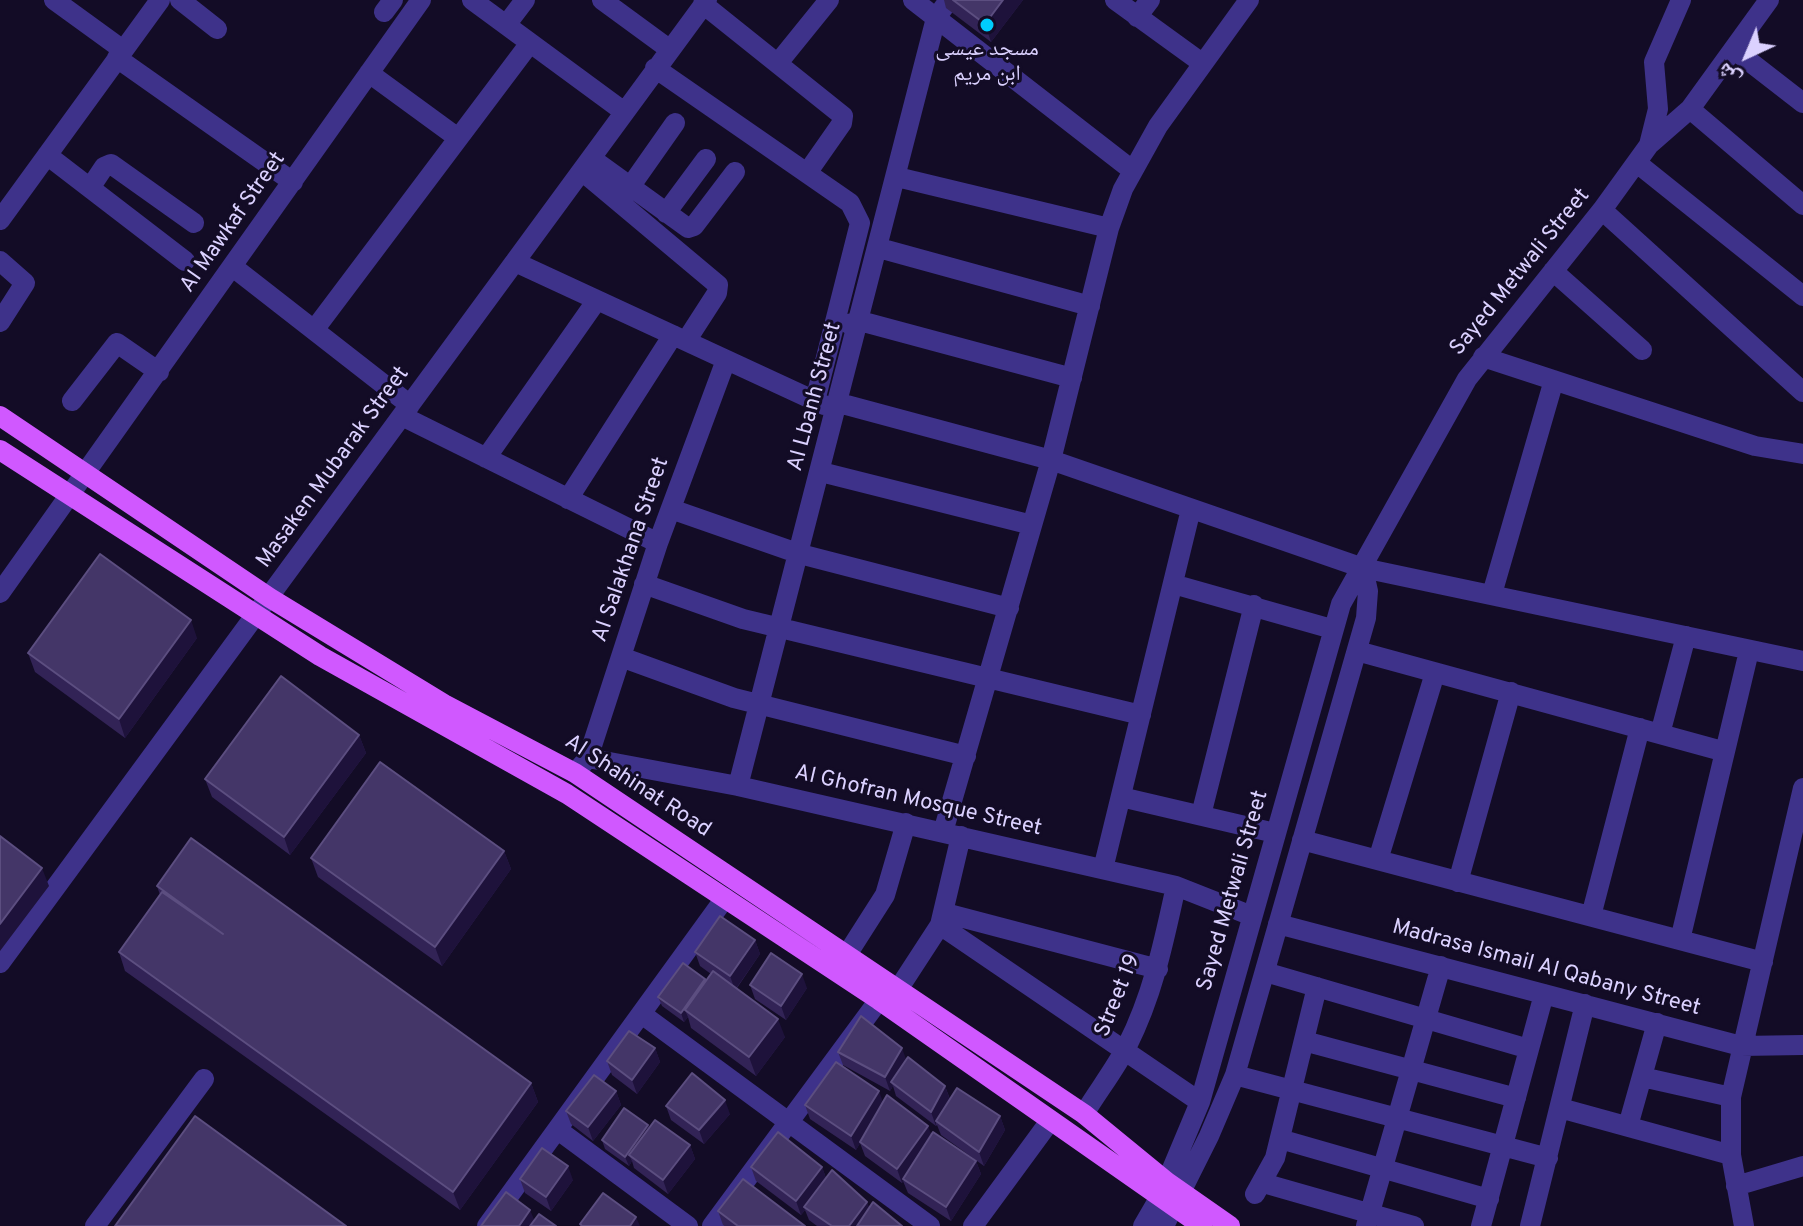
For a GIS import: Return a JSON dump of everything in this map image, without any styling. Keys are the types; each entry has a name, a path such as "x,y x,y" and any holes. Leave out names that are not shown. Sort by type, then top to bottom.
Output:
{"main road":[{"name":"Al Shahinat Road","path":"0,416 87,474 384,694 567,794 879,1000 1050,1121 1230,1226"},
{"name":"Al Shahinat Road","path":"0,450 264,606 444,704 582,765 848,953 1084,1114 1202,1226"}],"street":[{"path":"54,0 120,54 293,182"},
{"path":"0,220 160,0"},
{"path":"180,0 217,29"},
{"name":"Al Mawkaf Street","path":"0,593 421,0"},
{"path":"472,0 623,111"},
{"path":"506,25 525,0"},
{"path":"602,0 669,49"},
{"path":"778,63 829,0"},
{"path":"913,0 1132,170"},
{"path":"936,18 949,0"},
{"path":"1115,0 1143,8 1202,63"},
{"path":"899,988 942,919 952,834 966,756 1051,460 1109,228 1132,170 1202,63 1249,0"},
{"name":"Sayed Metwali Street","path":"1164,1226 1332,629 1346,593 1363,568 1387,516 1483,357 1602,210 1649,145 1658,109 1654,62 1681,0"},
{"path":"1649,145 1690,109 1736,51 1769,0"},
{"path":"705,2 843,116 842,123 807,173"},
{"name":"Masaken Mubarak Street","path":"0,963 705,2"},
{"name":"Al Lbanh Street","path":"738,786 936,18"},
{"path":"314,330 530,43"},
{"path":"1736,51 1803,103"},
{"path":"655,68 850,203 860,223 815,401"},
{"path":"369,73 458,138"},
{"path":"1690,109 1803,205"},
{"path":"630,187 675,123"},
{"path":"47,155 185,261"},
{"path":"666,213 706,159"},
{"path":"1637,163 1803,296"},
{"path":"586,164 630,187 685,227 692,227 735,172"},
{"path":"568,499 679,338 717,293 718,285 586,164"},
{"path":"90,188 106,165 113,165 194,223"},
{"path":"897,177 1109,228"},
{"path":"1602,210 1803,392"},
{"path":"879,248 1090,306"},
{"path":"0,261 25,283 0,322"},
{"path":"515,262 815,401 1051,460 1363,568 1803,661"},
{"path":"233,267 314,330 406,410 486,458 658,543"},
{"path":"1553,271 1642,350"},
{"path":"486,458 597,300"},
{"path":"833,328 860,321 1072,378"},
{"path":"72,401 117,343 159,372"},
{"path":"1483,357 1755,446 1803,454"},
{"name":"Al Salakhana Street","path":"582,765 658,543 726,360"},
{"path":"1492,594 1554,380"},
{"path":"821,472 1032,525"},
{"path":"671,509 800,554 1009,608"},
{"path":"1103,869 1191,509"},
{"name":"Sayed Metwali Street","path":"1143,1226 1171,1194 1235,1075 1357,651 1368,603 1363,568"},
{"path":"644,584 780,629 1141,715"},
{"path":"1173,584 1332,629"},
{"path":"1201,815 1254,605"},
{"path":"1591,916 1650,731 1686,636"},
{"path":"1357,651 1722,751"},
{"path":"1680,940 1722,751 1749,651"},
{"path":"621,657 761,705 966,756"},
{"path":"1378,860 1435,673"},
{"path":"1458,882 1511,692"},
{"name":"Al Ghofran Mosque Street","path":"582,765 738,786 906,823 1176,886 1252,916"},
{"path":"1744,1226 1731,1155 1731,1097 1803,788"},
{"path":"1121,797 1275,833"},
{"path":"848,953 885,895 906,823"},
{"path":"1302,840 1763,962"},
{"name":"Street 19","path":"1084,1114 1126,1049 1158,969 1176,886"},
{"path":"487,1226 725,898"},
{"path":"942,919 1158,969"},
{"path":"942,919 1200,1102"},
{"name":"Madrasa Ismail Al Qabany Street","path":"1278,924 1741,1046 1803,1045"},
{"path":"1368,1220 1441,966"},
{"path":"1265,972 1529,1049"},
{"path":"1317,987 1280,1139 1259,1188 1368,1220 1414,1226"},
{"path":"1481,1226 1544,994"},
{"path":"712,1226 879,1000"},
{"path":"1530,1226 1585,1004"},
{"path":"643,1015 930,1226"},
{"path":"1628,1126 1657,1023"},
{"path":"1304,1041 1516,1098"},
{"path":"1235,1075 1548,1158"},
{"path":"1642,1077 1731,1097"},
{"path":"95,1226 204,1079"},
{"path":"1560,1108 1731,1155"},
{"path":"973,1226 1050,1121"},
{"path":"558,1130 688,1226"},
{"path":"1280,1139 1489,1199"},
{"path":"1736,1186 1803,1166"}],"building":[{"path":"953,0 1003,0 985,24"},
{"path":"100,554 191,620 119,719 28,653"},
{"path":"281,676 359,735 284,837 205,779"},
{"path":"380,762 504,851 435,947 311,858"},
{"path":"0,836 42,868 0,924"},
{"path":"191,838 531,1083 453,1192 119,952 162,892 223,934 157,886"},
{"path":"720,916 755,940 730,976 695,952"},
{"path":"771,953 802,974 781,1006 750,985"},
{"path":"683,963 705,979 681,1013 658,997"},
{"path":"713,971 778,1019 749,1057 685,1010"},
{"path":"861,1016 902,1048 885,1077 838,1052"},
{"path":"629,1031 655,1048 632,1080 607,1061"},
{"path":"908,1057 945,1086 931,1112 891,1082"},
{"path":"836,1062 879,1091 851,1136 805,1105"},
{"path":"692,1073 725,1100 699,1130 666,1106"},
{"path":"594,1075 616,1091 588,1127 566,1111"},
{"path":"957,1088 1000,1116 979,1152 936,1121"},
{"path":"887,1095 928,1126 897,1169 860,1142"},
{"path":"624,1108 648,1125 625,1157 602,1140"},
{"path":"195,1116 346,1226 115,1226"},
{"path":"655,1120 690,1145 663,1180 629,1155"},
{"path":"778,1132 822,1167 796,1201 751,1167"},
{"path":"933,1132 976,1161 946,1207 903,1179"},
{"path":"542,1148 568,1166 546,1197 520,1179"},
{"path":"832,1170 867,1202 849,1226 832,1226 804,1207"},
{"path":"743,1179 805,1226 738,1226 718,1211"},
{"path":"506,1192 530,1210 519,1226 481,1226"},
{"path":"603,1193 636,1217 630,1226 580,1224"},
{"path":"873,1202 902,1226 857,1226"},
{"path":"539,1214 556,1226 530,1226"}],"place":[{"name":"مسجد عيسى ابن مريم","path":"987,25"}]}
